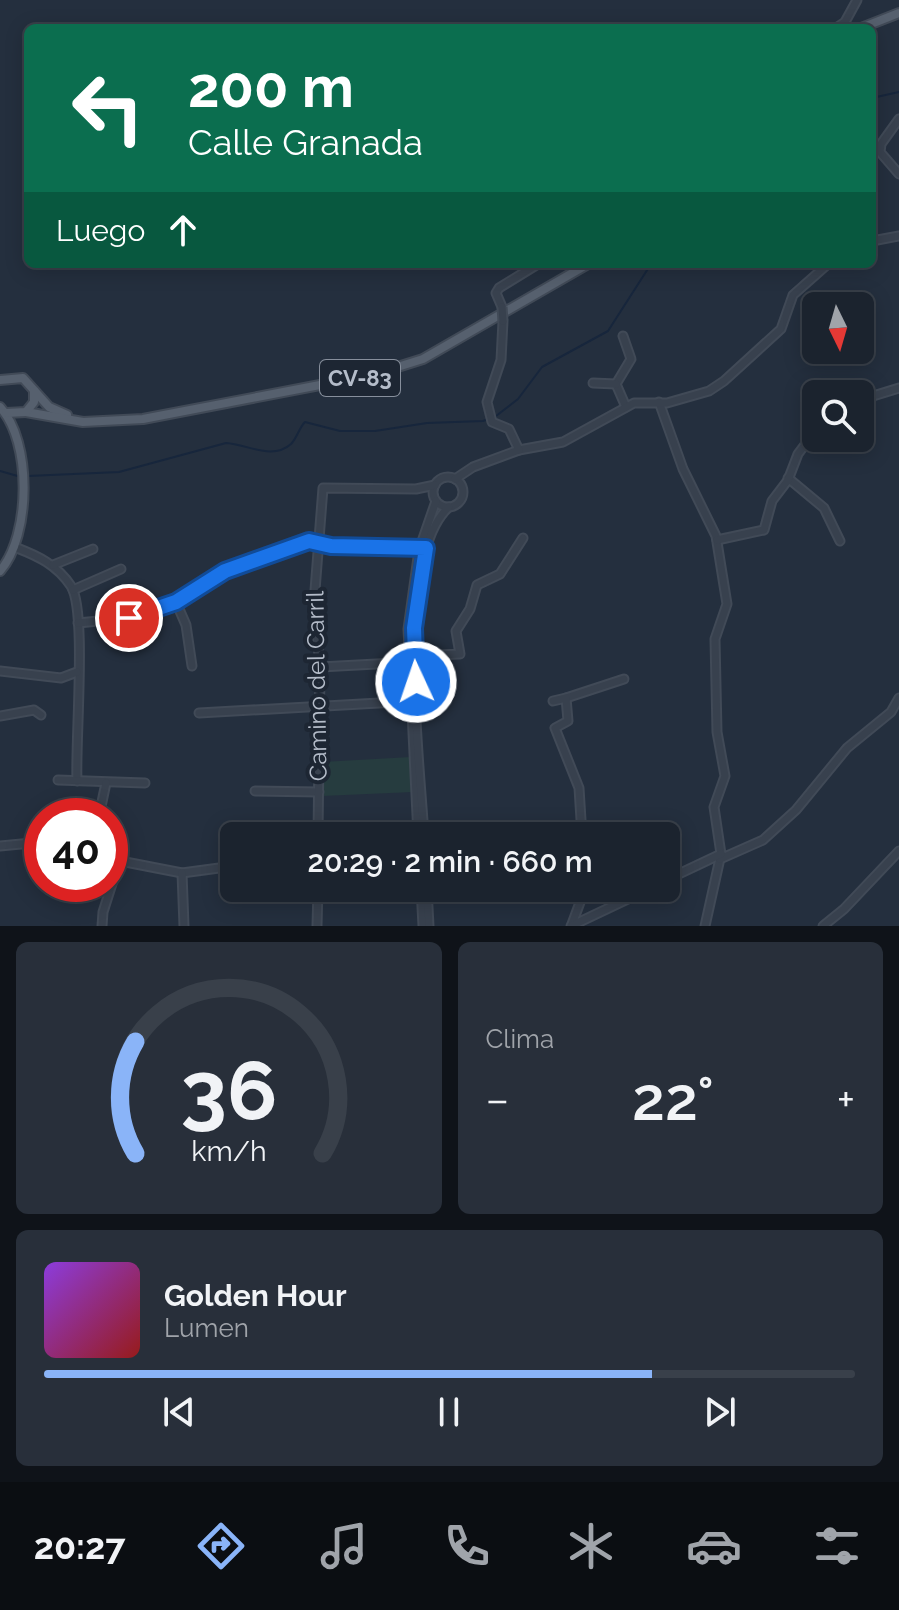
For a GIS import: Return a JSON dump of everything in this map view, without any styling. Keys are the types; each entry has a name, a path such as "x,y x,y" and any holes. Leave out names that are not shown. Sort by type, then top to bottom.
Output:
{"main road":[{"path":"871,24 899,13"},
{"name":"CV-83","path":"3,410 83,422 108,422 241,401 385,371 423,359 581,268"},
{"name":"CV-83","path":"2,382 23,378 60,414 108,422"},
{"path":"15,442 16,423 34,402 34,390"},
{"path":"0,571 17,548 22,530 23,492 18,454 3,410"}],"street":[{"path":"842,24 857,0"},
{"path":"899,119 880,149 882,158 899,174"},
{"path":"876,240 899,236"},
{"path":"519,450 509,429 492,422 487,402 501,360 502,307 496,293 532,268"},
{"path":"416,489 435,485 441,478 459,479 473,467 519,450 563,442 626,407 667,403 709,391 781,329 793,295 823,268"},
{"path":"616,384 631,359 623,336"},
{"path":"593,383 616,384"},
{"path":"616,384 626,407"},
{"path":"874,396 899,388"},
{"path":"659,402 683,469 708,514 717,540 727,604 715,639 717,732 725,776 714,807 720,856 705,926"},
{"path":"717,540 764,530 772,501 788,478 802,449"},
{"path":"788,478 824,508 840,541"},
{"path":"423,548 432,527 462,495 459,479"},
{"path":"420,822 413,660 408,629 435,485"},
{"name":"Camino del Carril","path":"318,822 320,667 314,603 323,488 416,489"},
{"path":"416,489 449,507"},
{"path":"320,667 460,654 456,631 470,609 473,591 481,580 500,574 523,538"},
{"path":"78,623 129,618 176,602 225,571 309,541 331,546 423,548"},
{"path":"17,548 53,565 73,590 78,623 77,781"},
{"path":"53,565 93,549"},
{"path":"73,590 121,569"},
{"path":"176,602 186,625 192,666"},
{"path":"0,671 61,678 77,672"},
{"path":"553,701 624,679"},
{"path":"566,698 569,719 555,728 579,788 581,822"},
{"path":"680,874 763,840 796,810 847,748 891,712 899,698"},
{"path":"199,713 414,701"},
{"path":"0,716 34,710 41,715"},
{"path":"58,780 145,783"},
{"path":"103,798 106,783"},
{"path":"255,791 319,792"},
{"path":"0,846 24,844"},
{"path":"823,926 899,851"},
{"path":"128,864 182,873 220,868"},
{"path":"182,873 184,926"},
{"path":"102,926 106,902"},
{"path":"317,926 318,902"},
{"path":"425,902 426,926"},
{"path":"571,925 580,902"},
{"path":"571,925 621,902"}],"green space":[{"path":"411,757 413,792 322,796 322,762"}],"waterway":[{"path":"876,97 899,92"},
{"path":"28,476 119,472 226,443 276,451 291,444 305,422 340,431 375,431 427,423 483,421 496,416 518,399 542,367 608,331 648,268"},
{"path":"0,471 21,477"}],"route":[{"path":"129,618 176,602 225,571 309,541 331,546 426,548 414,628 416,682"}]}
